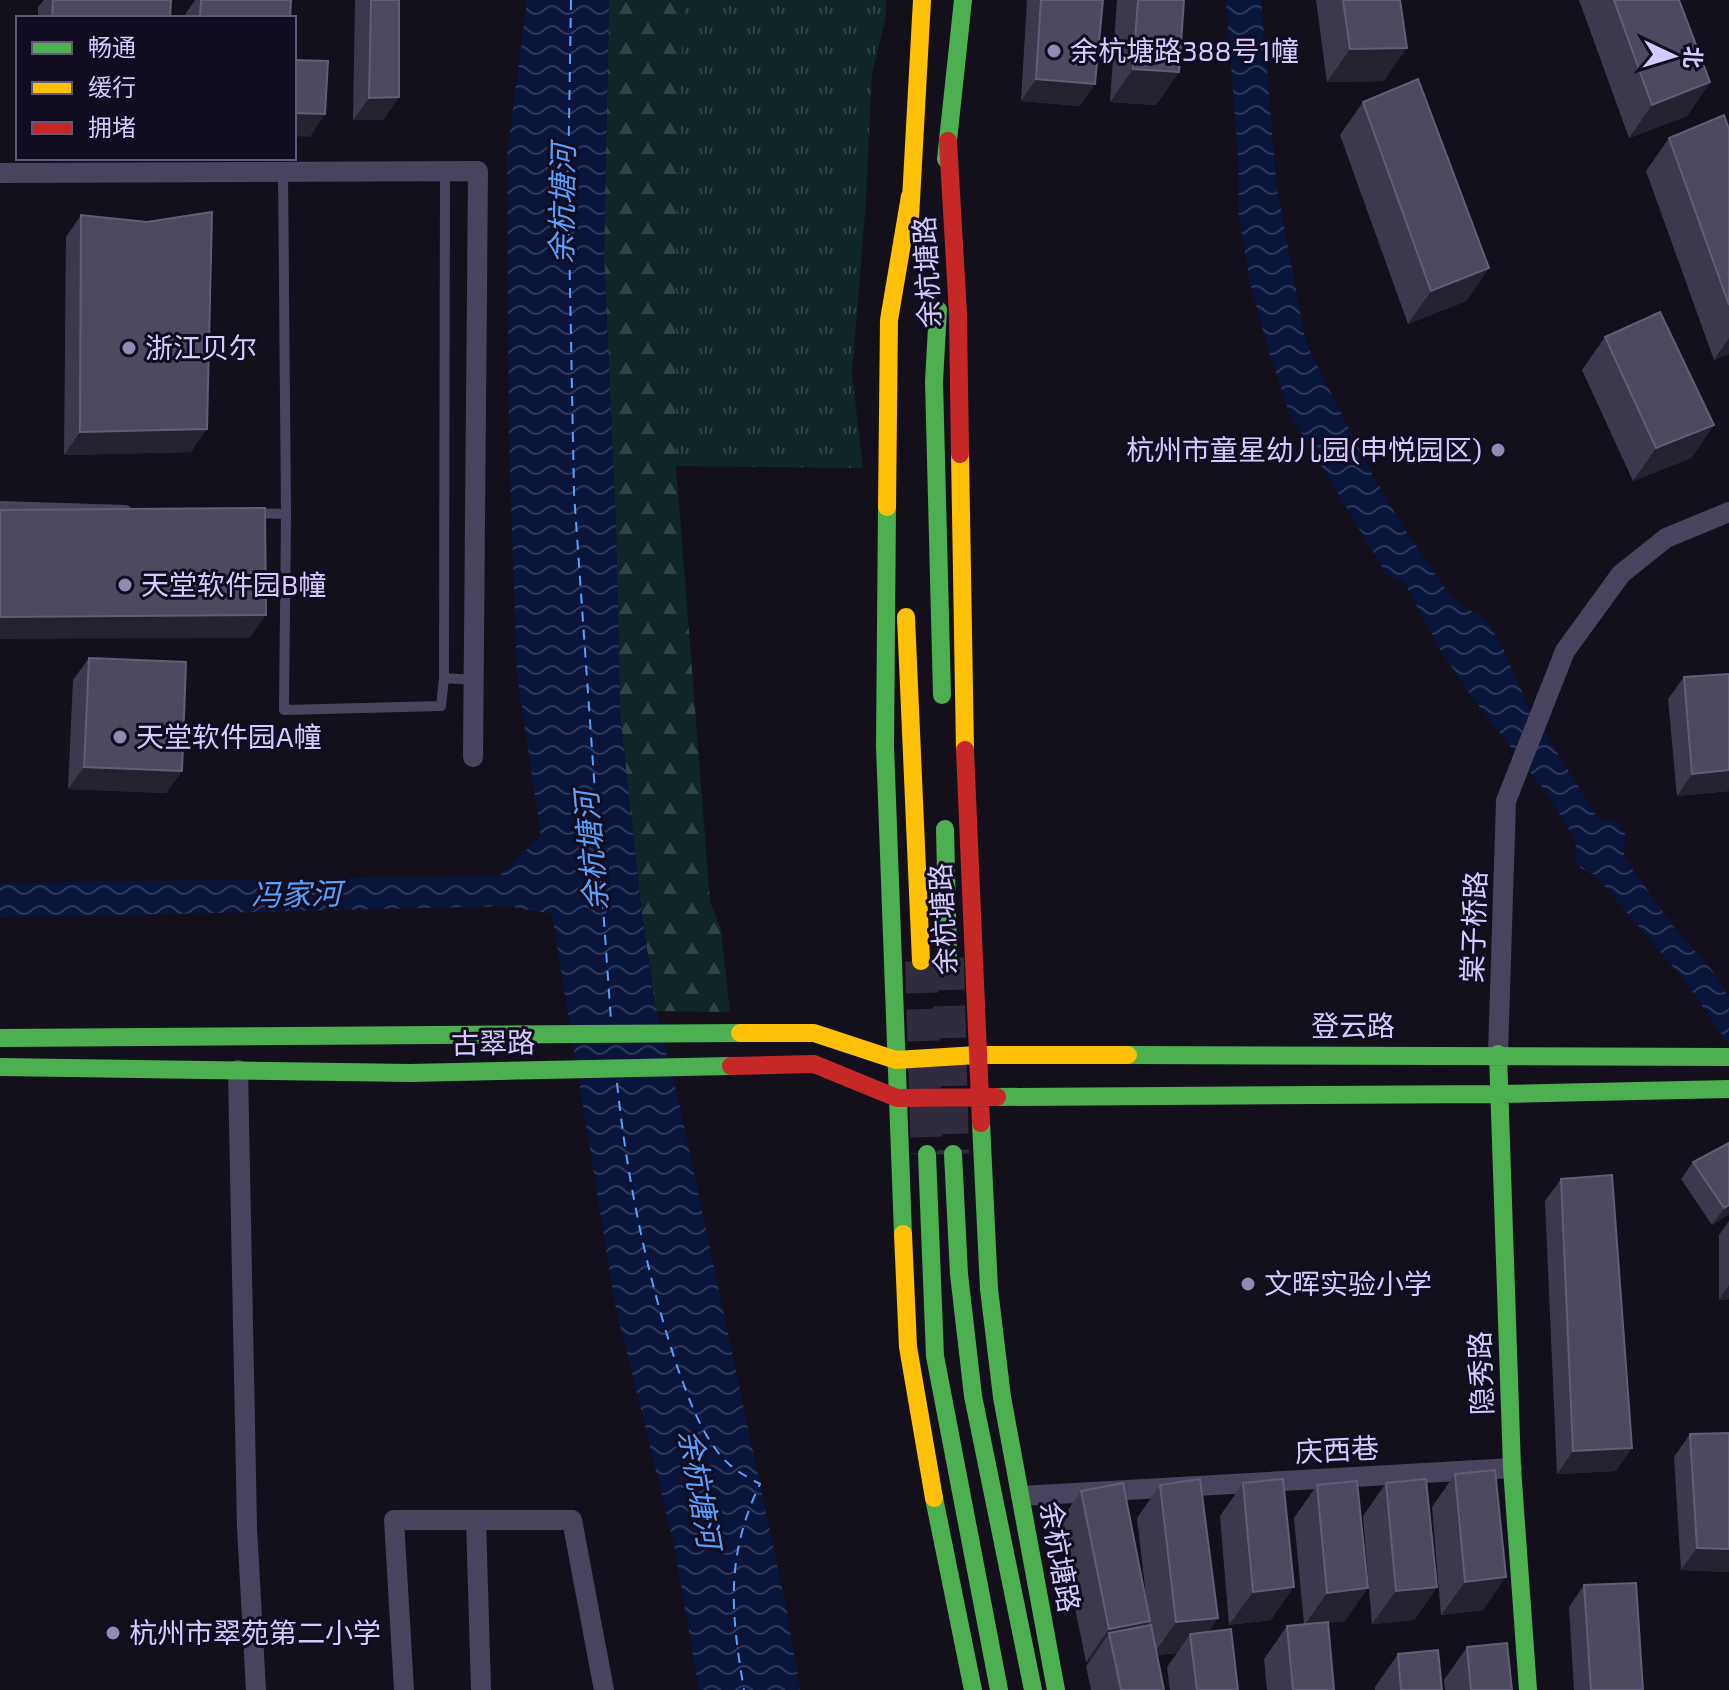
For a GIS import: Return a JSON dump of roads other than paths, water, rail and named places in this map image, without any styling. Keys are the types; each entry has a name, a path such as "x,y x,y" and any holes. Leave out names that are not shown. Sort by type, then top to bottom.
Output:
{"main road":[{"name":"余杭塘路","path":"908,323 910,196 922,0"},
{"name":"余杭塘路","path":"942,708 934,381 948,141 963,0"},
{"name":"余杭塘路","path":"948,141 958,314 966,821 989,1289 1002,1397 1056,1690"},
{"name":"余杭塘路","path":"910,196 889,320 888,352 885,746 897,1098 908,1347 939,1527 973,1690"},
{"name":"余杭塘路","path":"906,450 904,576 921,961"},
{"name":"余杭塘路","path":"945,818 948,958"},
{"name":"古翠路","path":"0,1038 814,1033 896,1060 977,1055"},
{"name":"隐秀路","path":"1498,1054 1512,1468 1528,1690"},
{"name":"登云路","path":"977,1055 1729,1057"},
{"name":"古翠路","path":"0,1067 410,1073 814,1064 897,1098 980,1096"},
{"path":"980,1096 1498,1094 1729,1089"},
{"path":"927,1154 935,1356 999,1690"},
{"name":"余杭塘路","path":"953,1154 959,1274 973,1396 1033,1690"}],"street":[{"path":"0,173 478,171 473,757"},
{"name":"棠子桥路","path":"1498,1054 1506,801 1565,651 1621,574 1666,538 1729,512"},
{"path":"238,1070 245,1480 256,1690"},
{"name":"庆西巷","path":"1021,1496 1512,1468"},
{"path":"404,1690 394,1520 572,1520 604,1690"},
{"path":"476,1520 481,1690"}],"lane":[{"path":"283,172 284,710 441,706 444,678 445,171"},
{"path":"0,506 143,510"},
{"path":"238,513 286,514"},
{"path":"444,678 473,680"}],"water":[{"path":"527,0 609,0 604,255 616,525 620,714 641,907 653,997 680,1107 787,1612 800,1690 699,1690 674,1544 615,1304 552,914 507,906 0,918 0,883 499,876 541,836 517,673 509,444 507,155"},
{"path":"1226,0 1261,0 1277,189 1306,343 1367,465 1400,522 1449,594 1466,609 1481,615 1490,626 1527,704 1598,818 1619,823 1625,834 1624,857 1673,926 1716,975 1729,998 1729,1045 1685,981 1595,875 1581,868 1575,857 1576,841 1548,795 1475,701 1441,651 1404,582 1387,575 1289,412 1250,282 1239,218 1238,154"}],"tunnel":[{"path":"948,958 953,1154"},
{"path":"921,961 927,1154"}],"place":[{"name":"余杭塘路388号1幢","path":"1054,51"},
{"name":"浙江贝尔","path":"129,348"},
{"name":"杭州市童星幼儿园(申悦园区)","path":"1498,450"},
{"name":"天堂软件园B幢","path":"125,585"},
{"name":"天堂软件园A幢","path":"120,737"},
{"name":"文晖实验小学","path":"1248,1284"},
{"name":"杭州市翠苑第二小学","path":"113,1633"}],"water label":[{"name":"余杭塘河","path":"563,204"},
{"name":"余杭塘河","path":"592,851"},
{"name":"冯家河","path":"296,895"},
{"name":"余杭塘河","path":"699,1489"}]}
